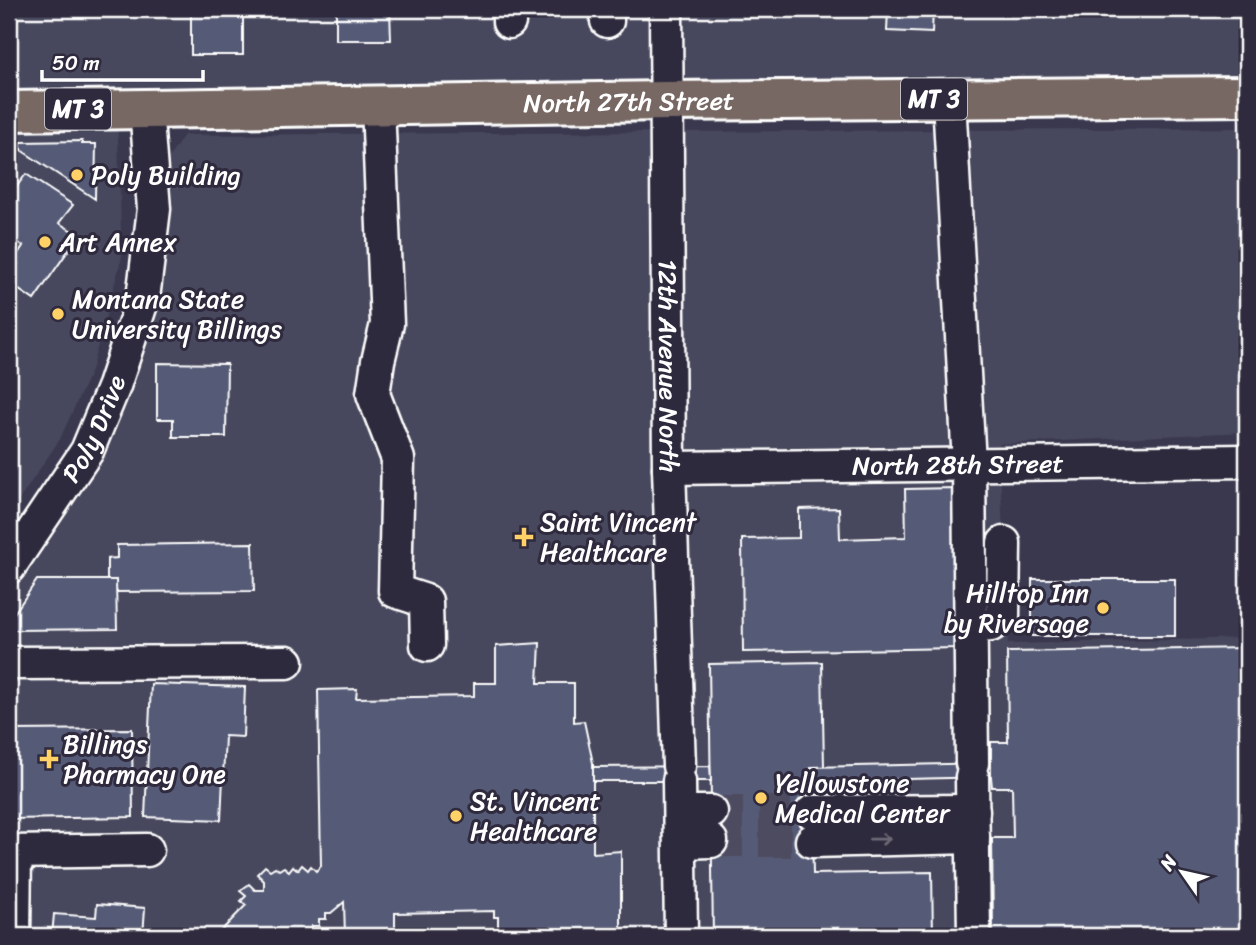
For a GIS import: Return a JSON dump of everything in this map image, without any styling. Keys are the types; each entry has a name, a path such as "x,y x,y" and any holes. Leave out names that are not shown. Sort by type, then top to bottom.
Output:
{"main road":[{"name":"North 27th Street","path":"9,111 1247,96"}],"street":[{"name":"12th Avenue North","path":"666,9 670,468 679,774 696,827 681,936"},
{"path":"949,99 968,464 974,936"},
{"path":"378,105 387,324 373,394 398,459 395,591 426,601 427,645"},
{"name":"Poly Drive","path":"9,567 87,451 114,386 144,298 154,209 146,108"},
{"name":"North 28th Street","path":"670,468 1247,461"},
{"path":"971,626 991,625 1003,616 1004,543"},
{"path":"9,663 287,662"},
{"path":"812,827 973,824"},
{"path":"14,936 12,852 147,850"}],"shaded area":[{"path":"9,9 1247,9 1247,95 117,109 122,257 91,371 60,439 9,515"},
{"name":"Saint Vincent Healthcare","path":"1247,128 1247,432 999,444 1008,644 1247,638 1247,936 14,936 9,852 9,592 81,482 128,395 162,278 165,163 184,135"}],"building":[{"path":"191,9 243,9 243,55 191,55"},
{"path":"336,9 390,9 391,40 336,40"},
{"path":"888,9 933,9 932,33 887,31"},
{"name":"Poly Building","path":"82,141 82,144 96,144 95,199 21,150 21,142"},
{"name":"Art Annex","path":"26,174 73,205 59,223 79,235 34,300 9,283 9,278 18,264 13,261 23,246 9,237 9,187 14,190"},
{"path":"157,363 227,364 226,437 173,437 173,419 157,419"},
{"path":"956,488 958,648 743,652 742,539 799,538 799,509 839,508 840,539 906,537 905,489"},
{"path":"253,543 254,591 116,592 116,580 107,580 107,559 117,558 117,545"},
{"name":"Hilltop Inn by Riversage","path":"1032,579 1175,579 1175,636 1032,636"},
{"path":"37,580 116,580 117,629 13,630 13,615"},
{"name":"St. Vincent Healthcare","path":"540,643 538,683 574,683 574,722 584,721 593,763 593,853 621,851 621,936 473,936 472,933 498,933 498,917 494,917 494,911 395,913 395,936 345,936 344,902 331,913 326,913 326,919 319,919 319,926 312,926 312,931 305,932 306,936 216,936 246,905 241,901 246,896 240,891 249,884 255,890 264,890 264,881 257,874 265,866 270,870 284,867 289,871 293,866 298,870 302,865 308,870 311,866 316,871 321,866 318,690 357,689 356,698 474,696 474,683 496,683 496,646"},
{"path":"1247,648 1247,936 993,936 992,838 1013,838 1012,787 992,787 991,777 991,742 1008,742 1007,652"},
{"name":"Yellowstone Medical Center","path":"822,662 824,767 811,767 813,874 932,872 933,936 713,936 709,664"},
{"path":"151,684 245,687 243,737 225,736 221,820 145,817"},
{"path":"132,729 133,817 9,819 9,730"},
{"path":"991,763 991,777 865,780 865,794 837,795 837,784 811,784 811,767"},
{"path":"710,766 711,781 593,781 593,767"},
{"path":"97,904 145,908 143,936 52,936 54,914 96,917"}],"tunnel":[{"path":"711,812 812,812"},
{"path":"711,841 812,841"}],"place":[{"name":"Poly Building","path":"77,175"},
{"name":"Art Annex","path":"45,242"},
{"name":"Montana State University Billings","path":"58,314"},
{"name":"Saint Vincent Healthcare","path":"524,537"},
{"name":"Hilltop Inn by Riversage","path":"1103,608"},
{"name":"Billings Pharmacy One","path":"49,759"},
{"name":"Yellowstone Medical Center","path":"761,798"},
{"name":"St. Vincent Healthcare","path":"456,816"}]}
